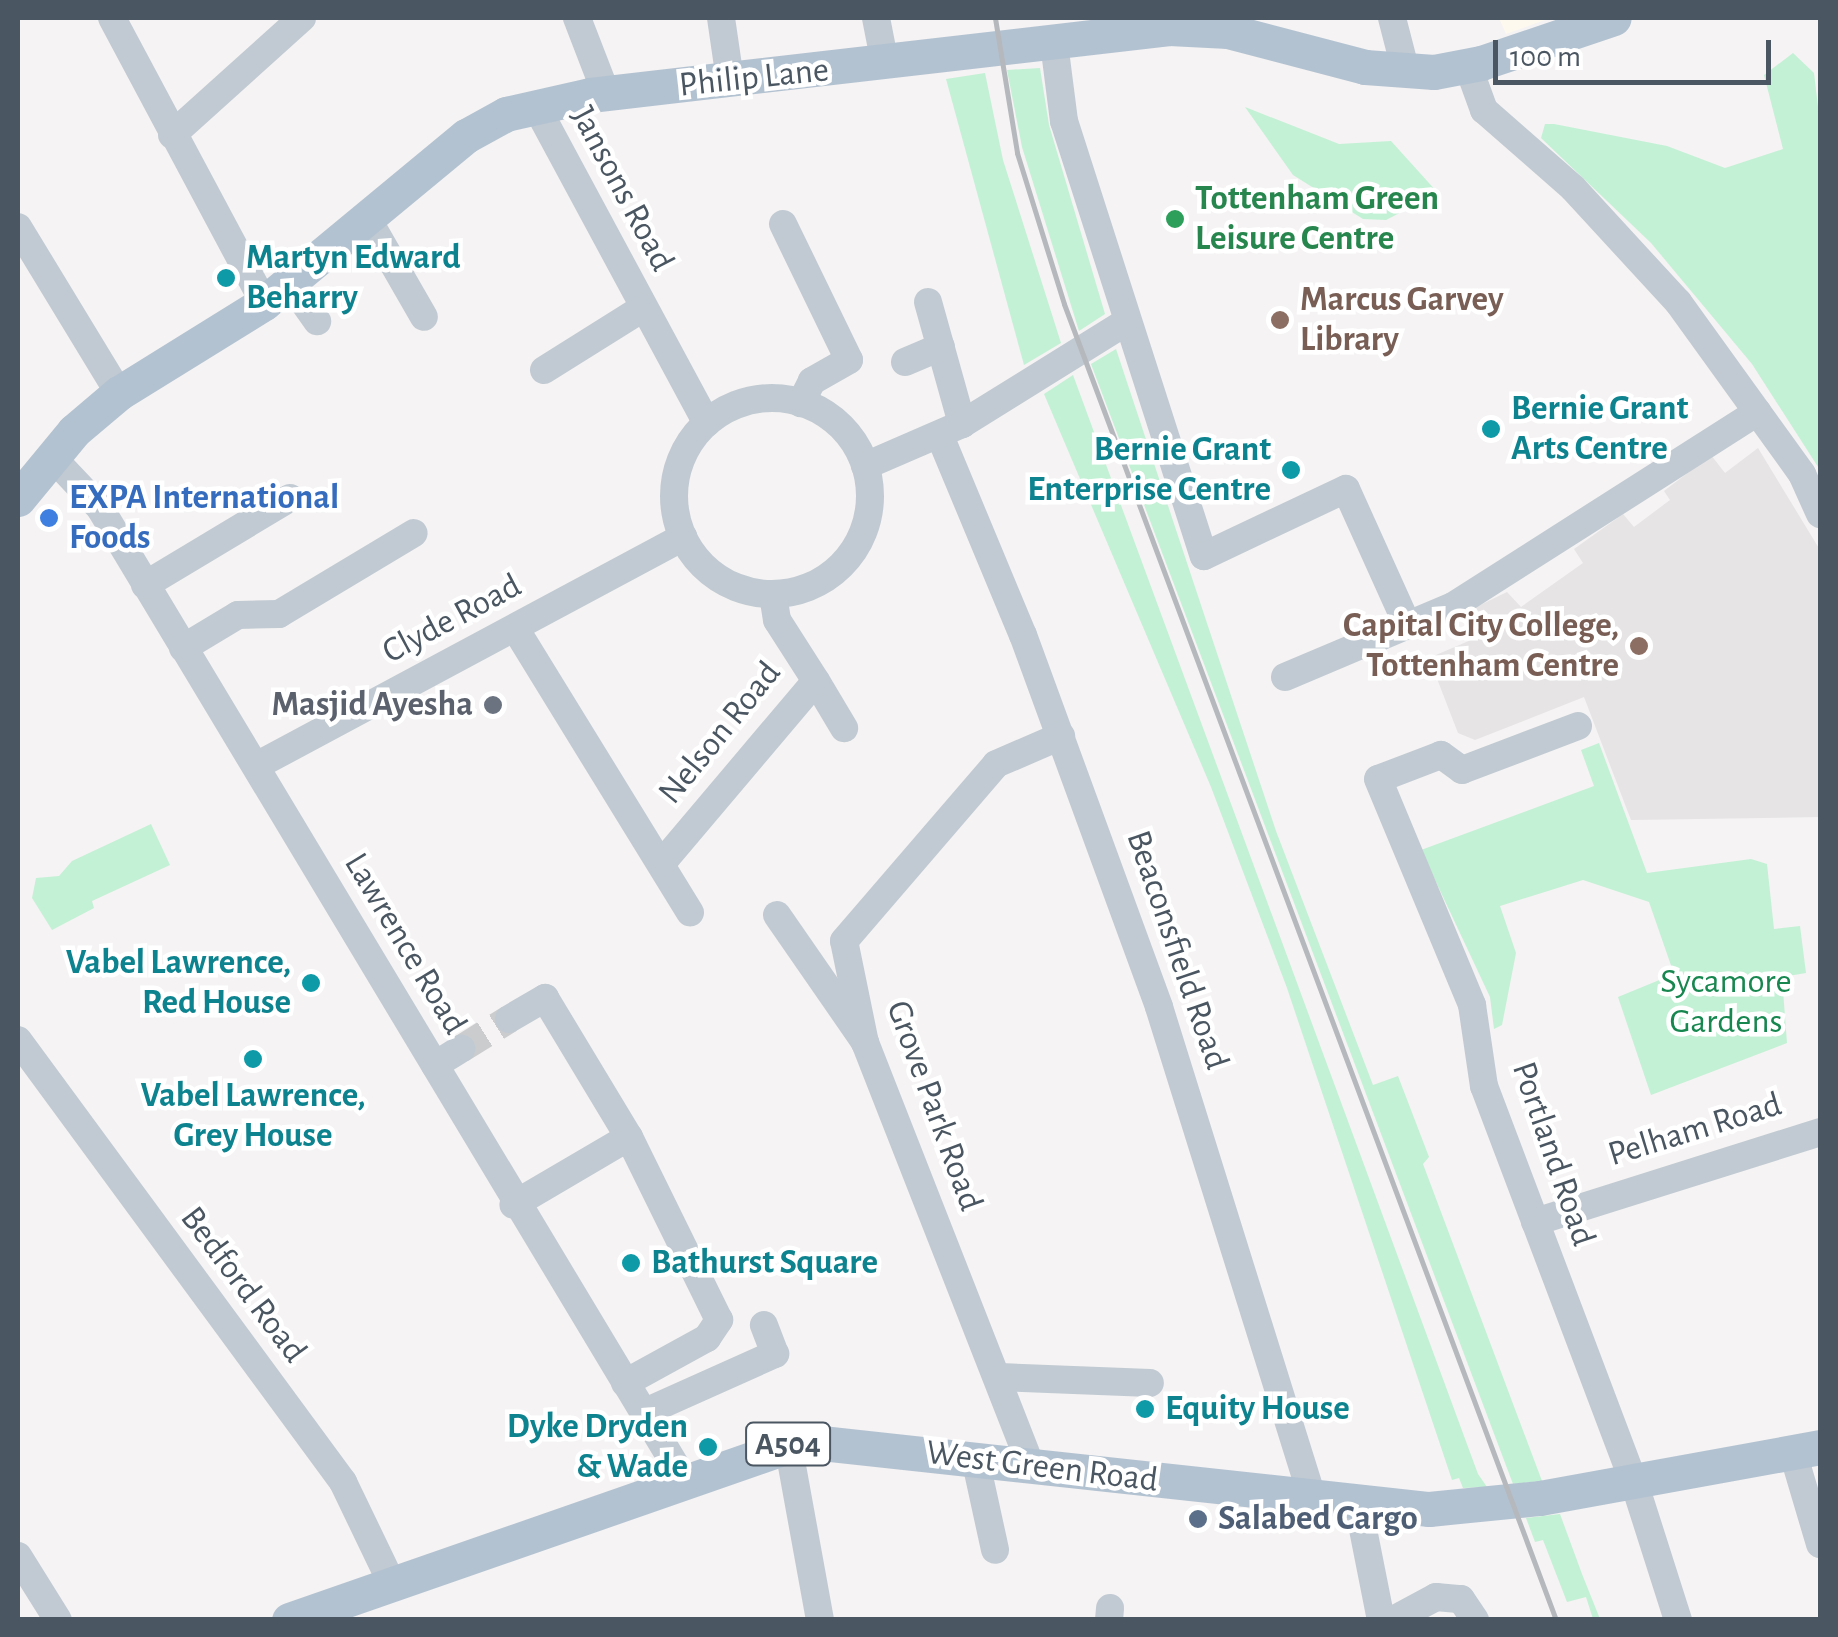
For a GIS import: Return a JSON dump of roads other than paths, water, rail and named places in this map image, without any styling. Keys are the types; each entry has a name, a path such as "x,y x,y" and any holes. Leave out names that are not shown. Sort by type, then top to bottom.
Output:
{"main road":[{"name":"Philip Lane","path":"18,499 52,457 119,393 277,293 466,136 536,106 606,94 1010,49 1168,23 1228,30 1406,72 1468,66 1614,18"},
{"name":"West Green Road","path":"288,1620 788,1444 839,1440 1313,1500 1453,1508 1634,1482 1807,1450"}],"street":[{"path":"112,18 172,135 277,293 317,321"},
{"path":"172,135 302,18"},
{"path":"578,18 606,94"},
{"path":"722,18 730,80"},
{"path":"876,18 885,64"},
{"path":"1392,18 1406,72"},
{"path":"1054,43 1064,120 1204,556 1346,489 1407,624"},
{"path":"1468,66 1484,110 1607,222 1678,302 1778,444 1820,514"},
{"name":"Jansons Road","path":"536,106 707,423"},
{"path":"367,218 424,317"},
{"path":"782,224 849,360 812,381 802,403"},
{"path":"18,227 119,393"},
{"path":"928,302 941,348 951,430"},
{"name":"Jansons Road","path":"544,370 643,308"},
{"path":"865,466 951,430 1126,322"},
{"path":"905,362 941,348"},
{"path":"751,401 802,403 844,430 865,466 868,516 852,553 812,586 773,594 724,582 700,563 683,537 676,477 686,448 707,423 751,401"},
{"path":"1286,677 1502,578 1630,488 1672,471 1756,412"},
{"name":"Beaconsfield Road","path":"951,430 1159,1007 1313,1500"},
{"name":"Lawrence Road","path":"52,457 91,496 435,1065 513,1205 683,1478"},
{"path":"145,585 290,498"},
{"path":"183,648 238,615 279,614 414,532"},
{"name":"Clyde Road","path":"256,766 683,537"},
{"name":"Nelson Road","path":"662,863 816,681 777,620 773,594"},
{"path":"515,628 690,912"},
{"path":"816,681 844,728"},
{"name":"Portland Road","path":"1578,726 1462,770 1440,755 1378,779 1472,1005 1484,1086 1634,1482 1678,1620"},
{"path":"805,959 844,941 996,764 1061,736"},
{"path":"777,916 866,1043"},
{"name":"Grove Park Road","path":"844,941 866,1043 1000,1378 1031,1466"},
{"path":"509,1019 545,998 629,1137 719,1320 707,1338 625,1384"},
{"name":"Bedford Road","path":"18,1040 343,1482 392,1584"},
{"path":"435,1065 462,1048"},
{"name":"Pelham Road","path":"1535,1222 1820,1132"},
{"path":"513,1205 629,1137"},
{"path":"643,1413 775,1354 764,1325"},
{"path":"1000,1378 1150,1383"},
{"path":"788,1444 820,1620"},
{"path":"1807,1450 1820,1544"},
{"path":"976,1458 996,1550"},
{"path":"1358,1504 1381,1620"},
{"path":"18,1556 58,1620"},
{"path":"1394,1620 1436,1597 1460,1599 1476,1620"}],"tunnel":[{"path":"461,1049 509,1019"}],"railway":[{"path":"995,18 1017,153 1064,304 1556,1620"}],"place":[{"name":"Tottenham Green Leisure Centre","path":"1175,219"},
{"name":"Martyn Edward Beharry","path":"226,278"},
{"name":"Marcus Garvey Library","path":"1280,320"},
{"name":"Bernie Grant Arts Centre","path":"1491,429"},
{"name":"Bernie Grant Enterprise Centre","path":"1291,470"},
{"name":"EXPA International Foods","path":"49,518"},
{"name":"Capital City College, Tottenham Centre","path":"1639,646"},
{"name":"Masjid Ayesha","path":"493,705"},
{"name":"Vabel Lawrence, Red House","path":"311,983"},
{"name":"Vabel Lawrence, Grey House","path":"253,1059"},
{"name":"Bathurst Square","path":"631,1263"},
{"name":"Equity House","path":"1145,1409"},
{"name":"Dyke Dryden & Wade","path":"708,1447"},
{"name":"Salabed Cargo","path":"1198,1519"}],"park label":[{"name":"Sycamore Gardens","path":"1726,1002"}]}
